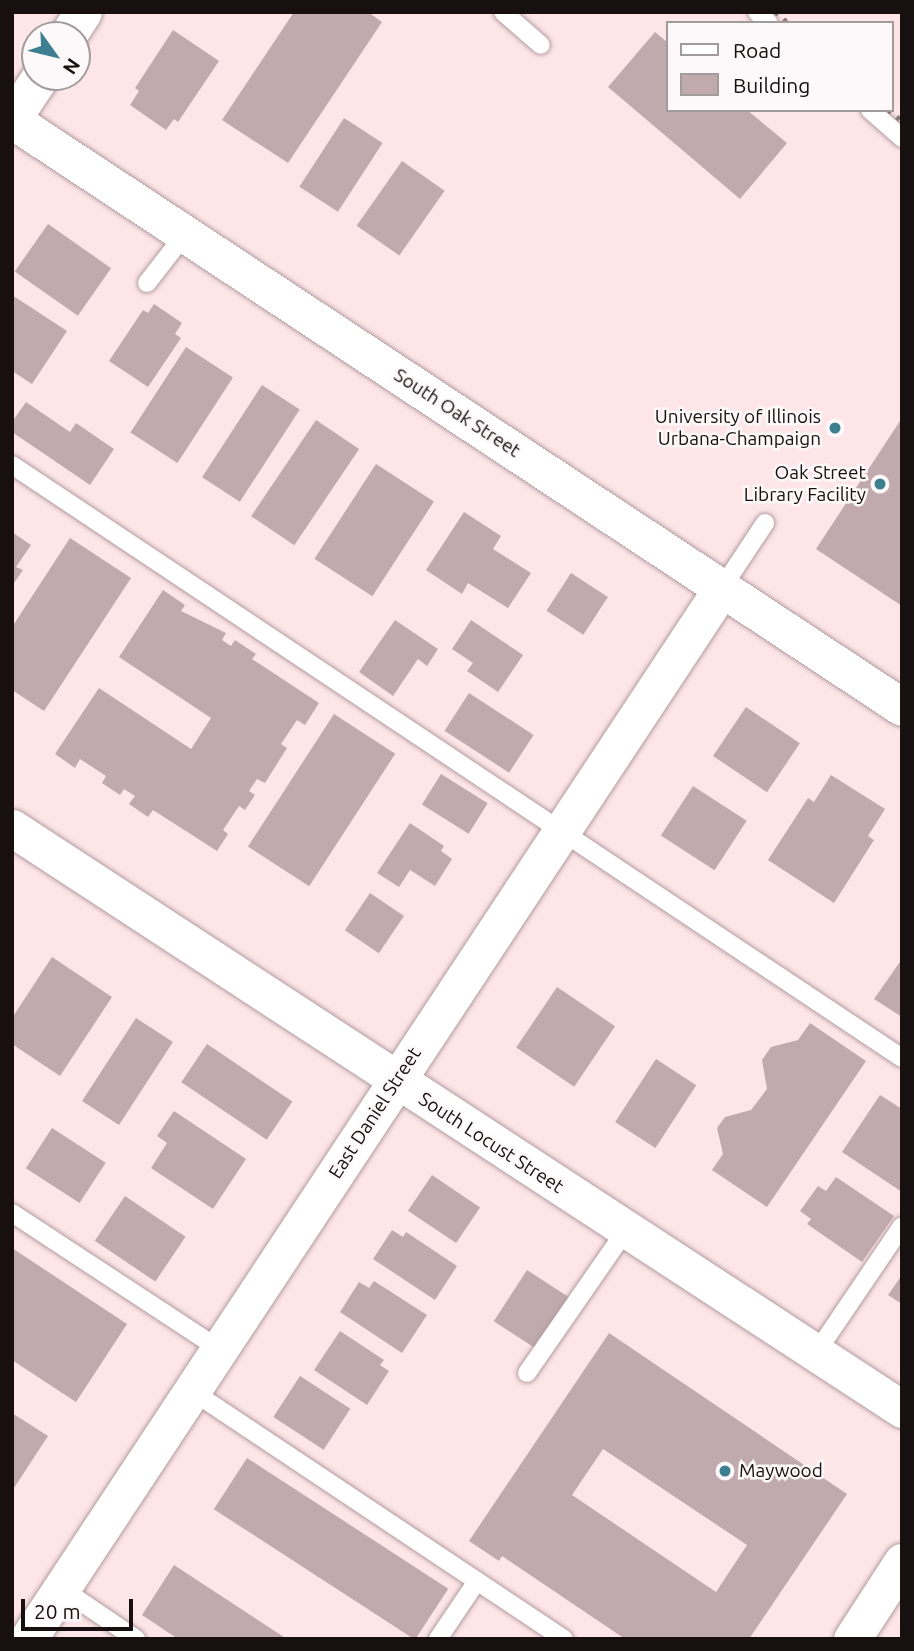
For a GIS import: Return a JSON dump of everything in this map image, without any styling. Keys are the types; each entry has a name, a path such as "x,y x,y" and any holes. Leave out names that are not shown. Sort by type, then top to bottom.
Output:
{"street":[{"path":"12,120 31,91"},
{"name":"South Oak Street","path":"12,120 902,707"},
{"name":"East Daniel Street","path":"28,1639 722,588"},
{"name":"South Locust Street","path":"12,828 902,1409"},
{"path":"852,1639 902,1562"}],"lane":[{"path":"503,12 541,45"},
{"path":"872,112 902,138"},
{"path":"147,283 186,234"},
{"path":"12,465 902,1058"},
{"path":"722,588 765,523"},
{"path":"12,1213 219,1349"},
{"path":"816,1353 902,1226"},
{"path":"527,1373 626,1230"},
{"path":"192,1391 564,1639"},
{"path":"438,1639 477,1581"},
{"path":"61,1588 136,1639"}],"building":[{"path":"294,12 368,12 382,22 288,163 222,120"},
{"path":"173,30 219,61 178,122 174,119 166,130 130,105 139,91 135,88"},
{"path":"655,32 666,41 666,112 749,112 787,143 740,199 608,87"},
{"path":"344,118 383,143 338,212 299,187"},
{"path":"402,161 445,191 399,256 357,226"},
{"path":"48,224 111,268 78,316 15,272"},
{"path":"12,295 67,331 32,384 12,371"},
{"path":"154,304 182,323 175,334 181,338 148,387 109,361 143,310 148,313"},
{"path":"186,347 233,377 177,463 130,433"},
{"path":"262,385 300,410 240,502 202,477"},
{"path":"26,402 70,432 76,423 114,449 90,485 12,432 12,422"},
{"name":"Oak Street Library Facility","path":"902,418 902,606 816,549"},
{"path":"316,420 359,449 294,545 251,516"},
{"path":"376,464 434,502 372,596 314,559"},
{"path":"464,512 501,536 493,549 531,573 508,608 468,583 462,594 426,570"},
{"path":"12,532 31,545 16,567 23,570 12,586"},
{"path":"70,538 131,578 44,711 12,690 12,627"},
{"path":"571,573 608,597 583,635 546,611"},
{"path":"163,590 185,605 181,611 226,633 222,640 231,646 235,640 256,654 252,659 319,703 305,725 297,720 281,744 287,748 265,783 257,779 249,791 255,795 245,810 239,806 223,830 228,834 217,851 153,810 148,817 129,804 135,796 124,789 120,795 102,783 106,776 80,759 75,768 55,754 99,688 191,749 211,718 119,657"},
{"path":"395,620 438,649 427,666 418,659 393,696 359,672"},
{"path":"471,620 523,655 498,692 467,671 473,663 452,649"},
{"path":"469,693 534,735 509,773 444,731"},
{"path":"746,707 800,743 767,792 713,756"},
{"path":"334,714 395,754 309,886 248,847"},
{"path":"441,774 488,803 469,834 422,805"},
{"path":"831,775 885,809 868,836 874,840 834,903 768,860 808,798 814,802"},
{"path":"693,786 747,821 715,870 661,835"},
{"path":"410,823 444,846 441,851 452,859 435,886 410,870 399,887 377,873"},
{"path":"370,893 404,916 379,953 345,930"},
{"path":"52,957 112,997 60,1076 12,1044 12,1018"},
{"path":"902,959 902,1017 874,999"},
{"path":"557,987 615,1026 574,1087 516,1048"},
{"path":"136,1018 173,1042 119,1125 82,1101"},
{"path":"810,1023 866,1061 767,1207 712,1170 723,1154 717,1128 725,1117 751,1110 767,1089 762,1060 771,1047 798,1040"},
{"path":"207,1044 292,1102 267,1140 181,1082"},
{"path":"656,1059 696,1085 655,1148 615,1122"},
{"path":"880,1095 902,1109 902,1192 842,1152"},
{"path":"174,1111 246,1159 213,1209 151,1168 167,1143 157,1136"},
{"path":"52,1128 106,1163 80,1203 26,1168"},
{"path":"432,1175 480,1207 456,1243 408,1211"},
{"path":"836,1177 894,1216 862,1262 807,1224 811,1219 800,1211 818,1186 826,1191"},
{"path":"125,1196 186,1237 155,1282 95,1241"},
{"path":"392,1230 403,1237 406,1232 457,1266 435,1300 373,1259"},
{"path":"12,1248 127,1324 76,1402 12,1360"},
{"path":"527,1270 569,1297 536,1348 494,1321"},
{"path":"902,1275 902,1304 888,1295"},
{"path":"374,1281 427,1315 402,1353 340,1312 359,1282 369,1288"},
{"path":"340,1331 384,1360 380,1365 389,1371 367,1405 314,1370"},
{"name":"Maywood","path":"609,1333 847,1494 749,1639 625,1639 502,1556 499,1561 469,1541","holes":["603,1449 747,1545 716,1592 572,1495"]},
{"path":"300,1376 350,1409 324,1450 273,1417"},
{"path":"12,1413 48,1436 12,1491"},
{"path":"247,1458 448,1589 414,1639 214,1509"},
{"path":"174,1565 287,1639 178,1639 142,1615"}],"railway":[{"path":"776,12 786,21"},
{"path":"891,112 902,121"}],"place":[{"name":"University of Illinois Urbana-Champaign","path":"835,428"},
{"name":"Oak Street Library Facility","path":"880,484"},
{"name":"Maywood","path":"725,1471"}]}
